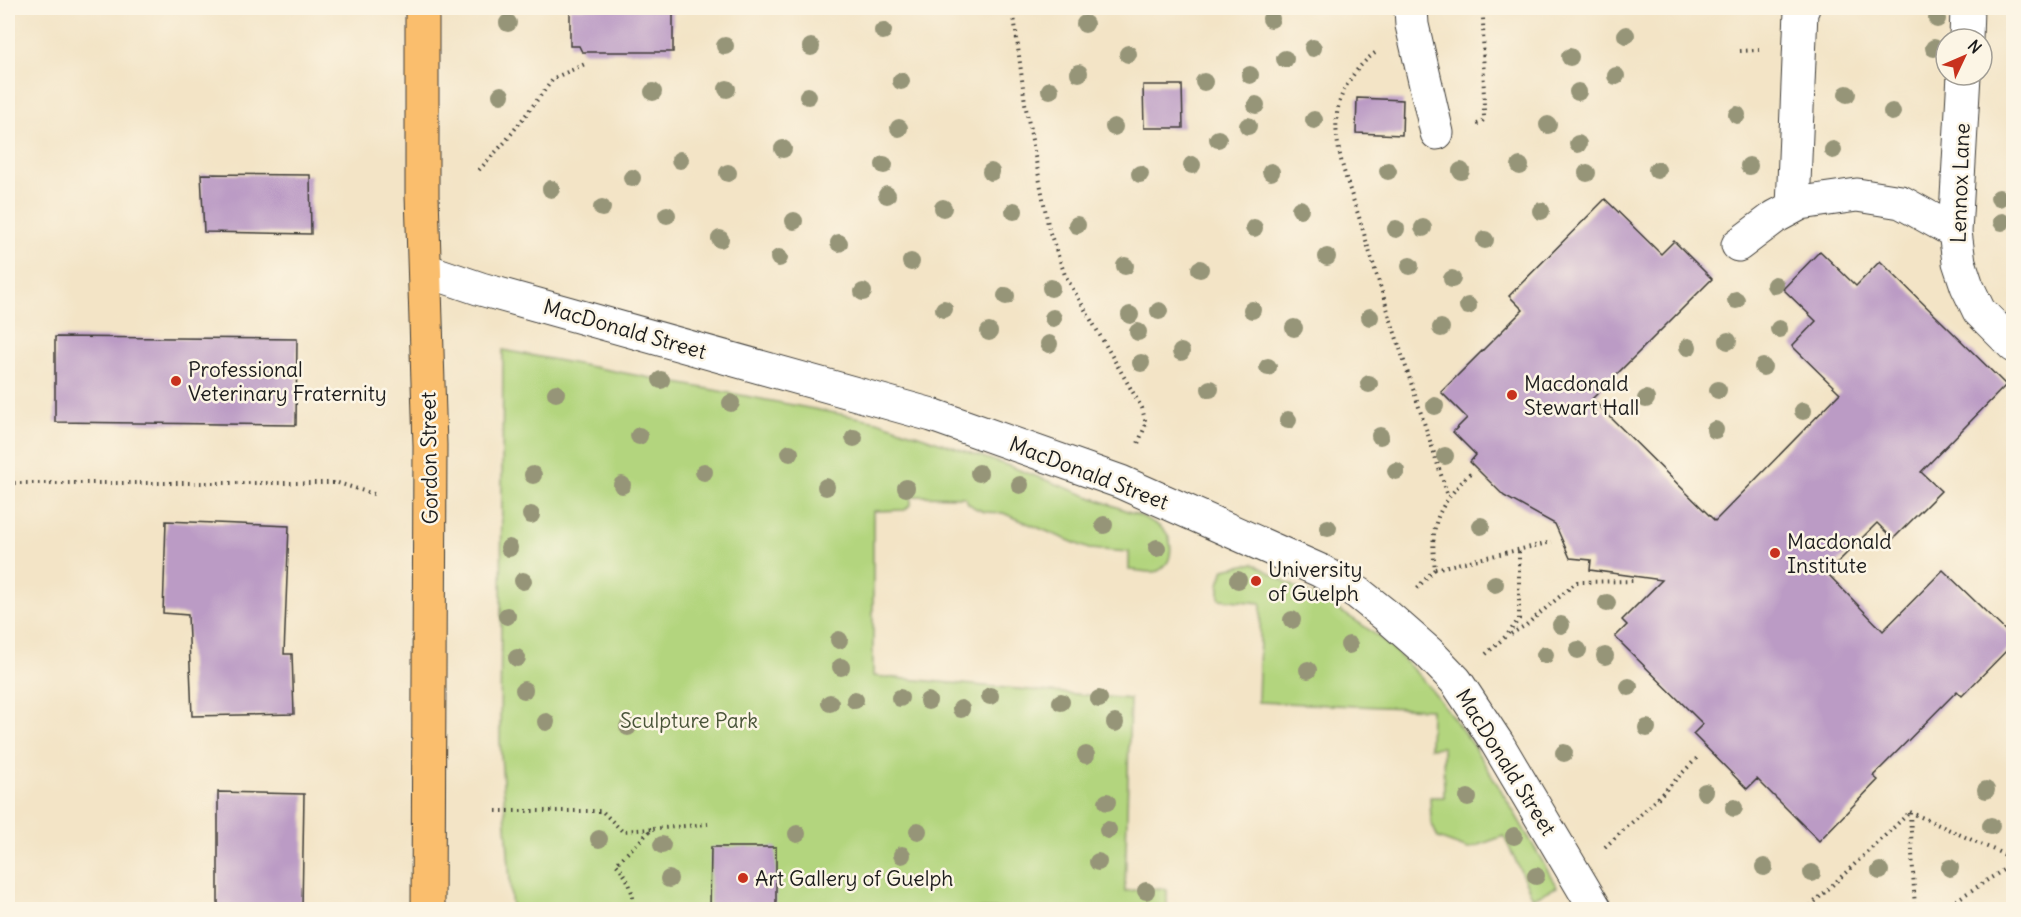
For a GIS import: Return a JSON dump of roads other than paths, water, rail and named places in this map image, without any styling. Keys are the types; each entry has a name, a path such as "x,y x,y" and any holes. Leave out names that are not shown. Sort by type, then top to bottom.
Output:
{"main road":[{"name":"Gordon Street","path":"422,8 422,195 430,445 428,909"}],"street":[{"path":"1793,207 1801,11 1803,8"},
{"path":"1966,27 1967,8"},
{"path":"1411,16 1436,128"},
{"name":"Lennox Lane","path":"1963,87 1955,232 1959,262 1979,311 2013,345"},
{"path":"1738,245 1775,217 1802,203 1857,195 1901,202 1955,232"},
{"name":"MacDonald Street","path":"425,270 481,289 932,415 1121,482 1321,571 1358,593 1388,617 1456,681 1497,742 1596,909"}],"place":[{"name":"Professional Veterinary Fraternity","path":"176,381"},
{"name":"Macdonald Stewart Hall","path":"1512,395"},
{"name":"Macdonald Institute","path":"1775,553"},
{"name":"University of Guelph","path":"1256,581"},
{"name":"Art Gallery of Guelph","path":"743,878"}],"park label":[{"name":"Sculpture Park","path":"689,720"}]}
